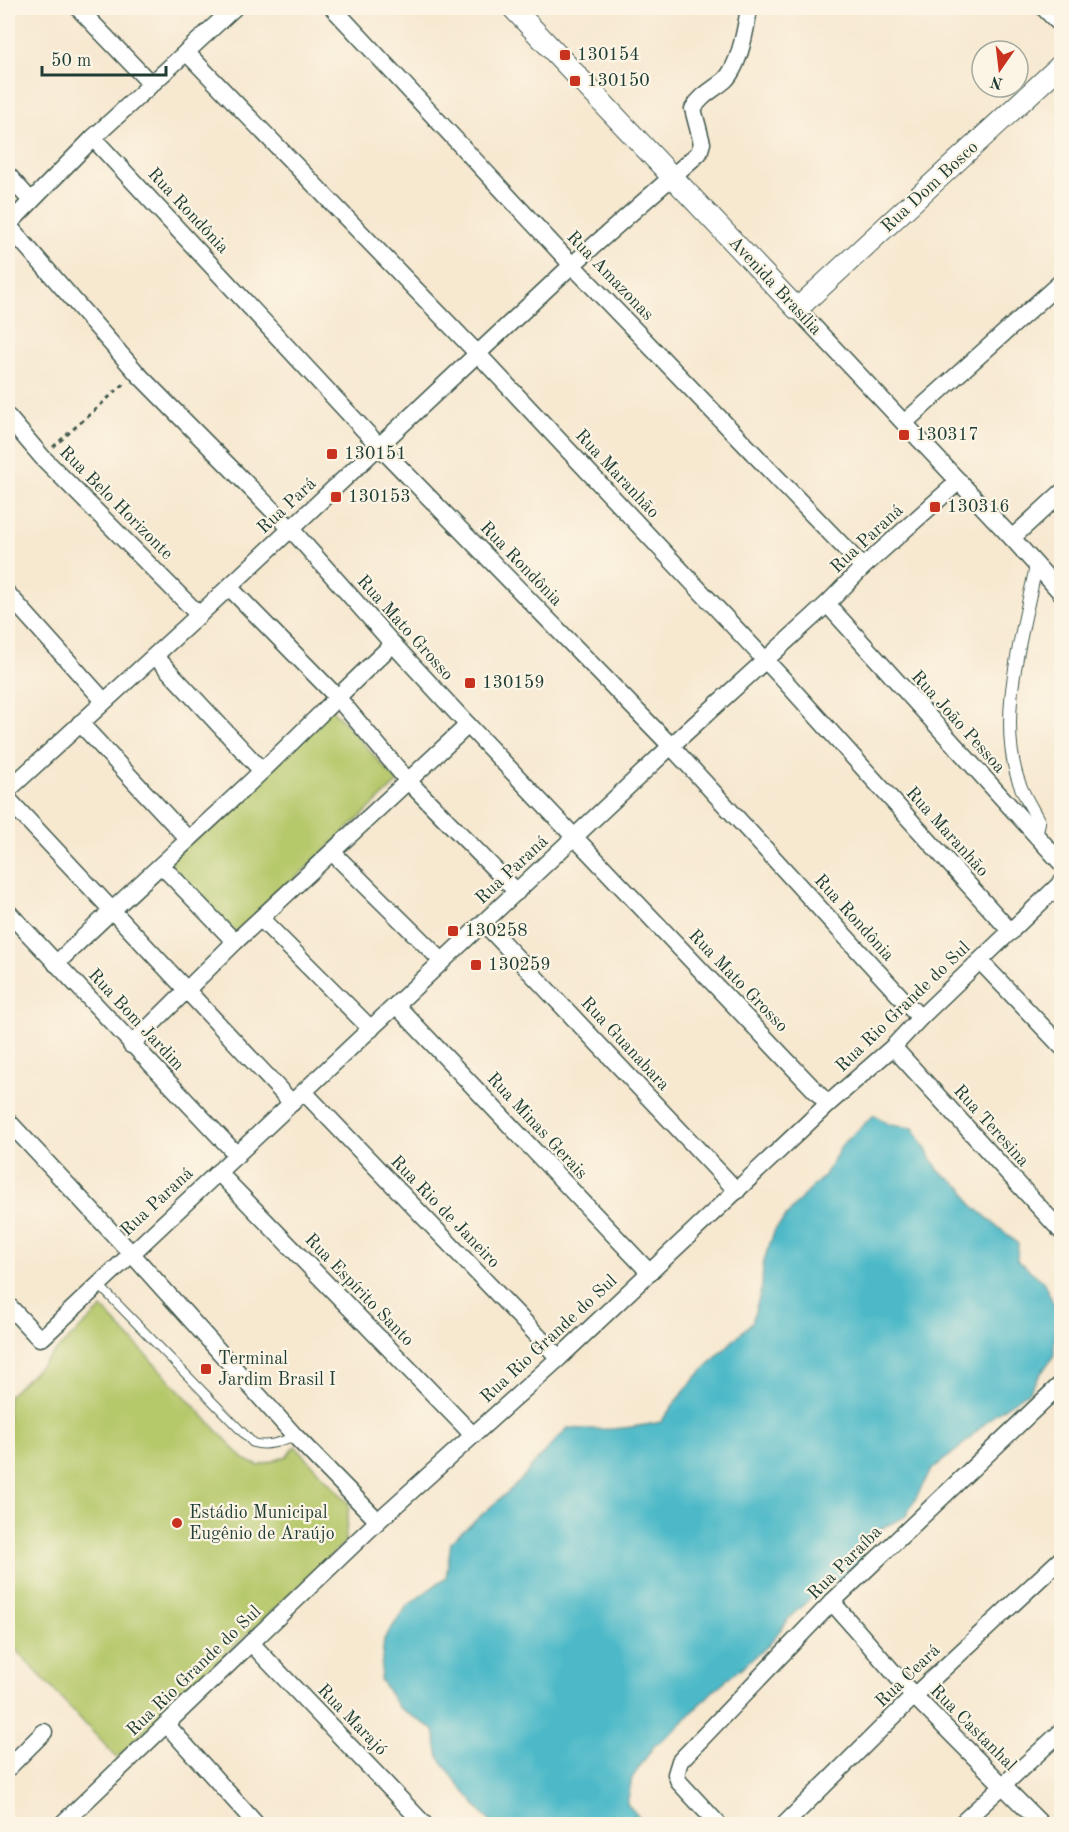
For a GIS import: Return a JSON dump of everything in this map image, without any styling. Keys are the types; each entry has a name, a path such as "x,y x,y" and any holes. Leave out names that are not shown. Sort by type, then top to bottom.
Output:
{"street":[{"path":"78,8 151,84"},
{"path":"8,225 93,138 234,8"},
{"name":"Rua Amazonas","path":"333,8 572,265 863,567"},
{"name":"Avenida Brasília","path":"513,8 959,481 1062,594"},
{"name":"Rua Pará","path":"10,782 155,656 572,265 699,153 702,143 693,109 699,99 726,78 734,66 749,8"},
{"path":"1044,8 1062,26"},
{"name":"Rua Maranhão","path":"186,51 477,353 765,661 1011,932"},
{"name":"Rua Dom Bosco","path":"797,309 1062,64"},
{"name":"Rua Rondônia","path":"93,138 379,446 671,746 920,1018"},
{"path":"8,175 31,201"},
{"name":"Rua Mato Grosso","path":"8,225 137,373 291,529 468,725 828,1104"},
{"path":"904,423 1062,281"},
{"name":"Rua Belo Horizonte","path":"8,417 42,457 199,615"},
{"name":"Rua Paraná","path":"8,1305 40,1338 671,746 959,481"},
{"path":"1012,538 1062,492"},
{"path":"1036,566 1009,709 1014,764 1020,786 1040,822 1036,838"},
{"path":"229,587 337,697 408,781 517,892"},
{"path":"8,594 104,701"},
{"name":"Rua João Pessoa","path":"827,604 1036,838 1062,864"},
{"path":"56,964 112,909 262,771 393,644"},
{"path":"155,656 262,771"},
{"path":"80,723 188,839"},
{"path":"131,1045 235,942 468,725"},
{"name":"Rua Rio de Janeiro","path":"8,799 187,991 298,1097 559,1358"},
{"path":"332,852 442,961"},
{"path":"161,865 235,942"},
{"name":"Rua Rio Grande do Sul","path":"62,1824 378,1521 559,1358 828,1104 893,1047 920,1018 1062,882"},
{"name":"Rua Bom Jardim","path":"8,912 237,1155"},
{"path":"261,919 370,1029"},
{"name":"Rua Guanabara","path":"484,923 737,1191"},
{"path":"980,961 1062,1047"},
{"name":"Rua Minas Gerais","path":"396,1005 650,1273"},
{"name":"Rua Teresina","path":"893,1047 1062,1232"},
{"path":"8,1121 131,1253 295,1436 378,1521"},
{"name":"Rua Espírito Santo","path":"218,1172 473,1435"},
{"name":"Rua Paraíba","path":"718,1824 679,1782 676,1774 680,1761 832,1602 1062,1383"},
{"name":"Rua Ceará","path":"785,1824 914,1696 1062,1558"},
{"name":"Rua Castanhal","path":"832,1602 914,1696 1041,1824"},
{"name":"Rua Marajó","path":"251,1643 424,1824"},
{"path":"166,1725 254,1824"},
{"path":"961,1824 1062,1731"},
{"path":"8,1768 44,1732"}],"lane":[{"path":"98,1284 253,1443 272,1444 295,1436"}],"path":[{"path":"42,457 137,373"}],"green space":[{"path":"329,706 398,782 236,934 162,862"},
{"name":"Estádio Municipal Eugênio de Araújo","path":"102,1308 244,1459 259,1466 287,1456 295,1446 349,1504 345,1542 117,1758 8,1641 8,1396"}],"water":[{"path":"874,1115 890,1125 913,1128 939,1171 964,1189 971,1204 1018,1244 1017,1260 1043,1281 1056,1309 1054,1355 1028,1392 995,1414 957,1450 931,1470 906,1516 870,1534 857,1569 815,1594 790,1617 769,1645 714,1690 676,1729 654,1746 632,1778 627,1804 646,1824 492,1824 458,1784 439,1757 434,1730 398,1707 380,1679 384,1639 407,1606 446,1577 451,1542 519,1482 568,1428 615,1429 661,1422 697,1376 752,1322 762,1287 763,1263 775,1230 805,1194 825,1175 842,1145"}],"place":[{"name":"130154","path":"565,55"},
{"name":"130150","path":"575,81"},
{"name":"130317","path":"904,435"},
{"name":"130151","path":"332,454"},
{"name":"130153","path":"336,497"},
{"name":"130316","path":"935,507"},
{"name":"130159","path":"470,683"},
{"name":"130258","path":"453,931"},
{"name":"130259","path":"476,965"},
{"name":"Terminal Jardim Brasil I","path":"206,1369"},
{"name":"Estádio Municipal Eugênio de Araújo","path":"177,1523"}]}
